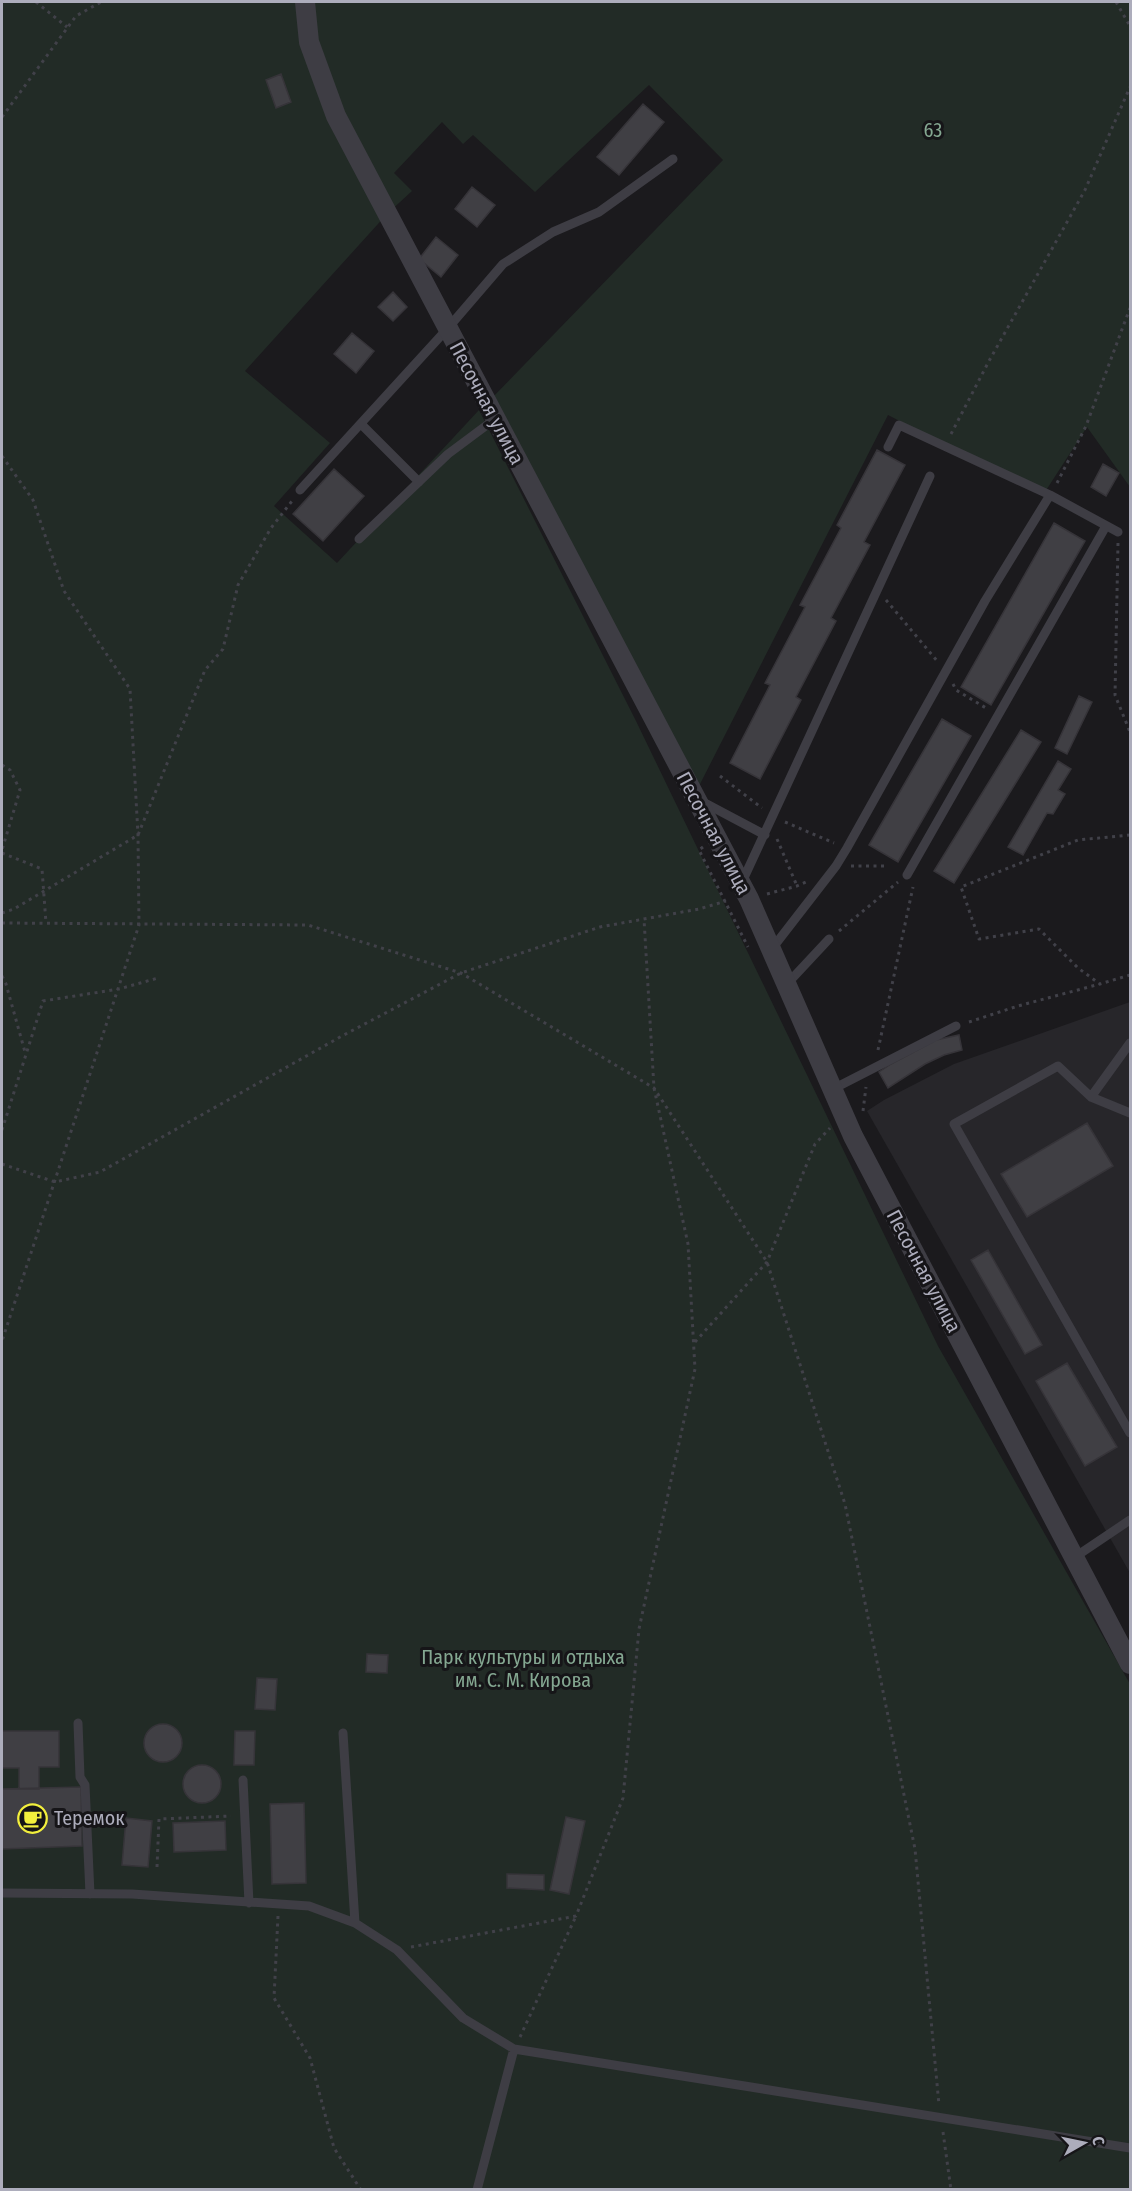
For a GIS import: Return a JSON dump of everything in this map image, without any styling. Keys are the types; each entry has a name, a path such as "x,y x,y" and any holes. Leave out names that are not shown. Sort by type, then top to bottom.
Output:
{"street":[{"name":"Песочная улица","path":"305,2 309,42 336,116 741,885 853,1136 1131,1664"}],"lane":[{"path":"300,490 448,328 502,264 553,232 599,212 673,159"},
{"path":"359,539 448,454 495,419"},
{"path":"361,424 419,482"},
{"path":"888,447 899,425 1050,495 1118,532"},
{"path":"741,885 930,476"},
{"path":"771,950 836,866 985,601 1050,495"},
{"path":"911,877 998,715 1106,526"},
{"path":"695,798 765,835"},
{"path":"787,984 830,939"},
{"path":"832,1089 956,1026"},
{"path":"1091,1097 1127,1053 1131,1043"},
{"path":"1131,1113 1091,1097 1058,1066 954,1124 1131,1433"},
{"path":"1075,1557 1131,1520"},
{"path":"78,1723 80,1777 85,1785 90,1894"},
{"path":"343,1733 354,1923"},
{"path":"243,1780 249,1903"},
{"path":"2,1893 132,1894 309,1906 354,1923 397,1950 463,2018 514,2049 1131,2148"},
{"path":"477,2190 514,2049"}],"path":[{"path":"36,2 67,27"},
{"path":"3,115 76,16 101,2"},
{"path":"1116,2 1131,26"},
{"path":"945,446 1085,190 1131,87"},
{"path":"2,109 3,115"},
{"path":"1050,495 1086,426 1131,308"},
{"path":"2,456 33,500 64,591 130,689 138,835 139,926 2,1341"},
{"path":"2,913 14,909 138,835 204,670 223,648 238,585 271,528 300,490"},
{"path":"1118,532 1115,695 1131,732"},
{"path":"878,590 946,671 956,690 998,715"},
{"path":"2,765 10,770 20,790 2,851 42,870 46,923"},
{"path":"720,777 772,820 847,848"},
{"path":"772,820 806,906"},
{"path":"1100,984 1078,969 1039,929 979,939 961,887 1078,840 1131,835"},
{"path":"830,939 911,877"},
{"path":"853,1136 862,1121 868,1077 874,1068 911,877"},
{"path":"2,1164 55,1182 100,1172 342,1036 461,973 600,927 724,903 741,885"},
{"path":"514,2049 576,1916 623,1798 639,1629 695,1369 688,1244 654,1088 644,919"},
{"path":"2,923 139,926 308,925 461,973 654,1088 767,1262 848,1515 915,1849 941,2118 951,2190"},
{"path":"956,1026 1018,1006 1131,975"},
{"path":"2,976 26,1054"},
{"path":"2,1130 43,1001 119,989 158,978"},
{"path":"694,1344 767,1262 816,1144 844,1115 865,1101"},
{"path":"158,1868 159,1820 245,1815"},
{"path":"279,1905 274,1998 310,2058 334,2148 361,2190"},
{"path":"397,1950 576,1916"}],"shaded area":[{"path":"1130,1002 1130,1573 867,1111 954,1064"}],"green space":[{"name":"Парк культуры и отдыха им. С. М. Кирова","path":"2,2 1130,2 1130,487 1087,427 1043,495 888,415 699,786 490,400 723,160 649,85 535,192 473,135 463,144 442,122 394,173 412,191 387,214 245,371 330,443 274,506 337,563 479,410 636,721 938,1346 1130,1684 1130,2189 2,2189"}],"building":[{"path":"281,74 291,102 276,108 266,80"},
{"path":"643,104 664,122 619,175 597,157"},
{"path":"472,187 495,205 477,227 455,209"},
{"path":"436,237 458,255 441,277 419,259"},
{"path":"393,292 407,307 393,321 378,307"},
{"path":"352,333 374,351 356,373 334,354"},
{"path":"877,450 905,465 864,542 870,545 831,618 836,621 796,697 801,700 760,779 730,763 770,685 765,683 805,607 800,605 841,528 837,525"},
{"path":"1103,464 1119,473 1106,496 1091,487"},
{"path":"334,469 364,496 323,541 293,514"},
{"path":"1054,523 1085,541 991,705 961,687"},
{"path":"1079,696 1092,702 1067,754 1055,748"},
{"path":"942,719 971,736 898,862 869,845"},
{"path":"1021,730 1041,742 954,883 934,871"},
{"path":"1058,761 1071,769 1058,790 1065,794 1053,814 1047,813 1023,855 1008,847"},
{"path":"959,1035 962,1050 925,1064 888,1088 879,1072 936,1040"},
{"path":"1087,1123 1113,1166 1027,1217 1001,1174"},
{"path":"988,1250 1042,1345 1025,1354 971,1260"},
{"path":"1067,1363 1117,1447 1085,1466 1036,1381"},
{"path":"367,1654 388,1655 387,1673 366,1672"},
{"path":"257,1678 277,1679 275,1710 255,1709"},
{"path":"163,1724 177,1729 182,1743 177,1757 163,1762 149,1757 144,1743 149,1729"},
{"path":"2,1731 59,1731 59,1767 39,1767 39,1789 19,1789 19,1768 2,1768"},
{"path":"235,1731 255,1731 254,1765 234,1765"},
{"path":"202,1765 216,1770 221,1784 216,1798 202,1803 188,1798 183,1784 188,1770"},
{"path":"81,1787 82,1846 2,1849 2,1789"},
{"path":"304,1803 306,1883 272,1884 270,1804"},
{"path":"566,1817 585,1821 569,1894 550,1890"},
{"path":"126,1818 152,1821 148,1867 122,1865"},
{"path":"225,1821 226,1850 174,1852 173,1823"},
{"path":"507,1874 544,1875 544,1890 507,1888"}],"place":[{"name":"Теремок","path":"33,1818"}],"park label":[{"name":"63","path":"933,130"}]}
